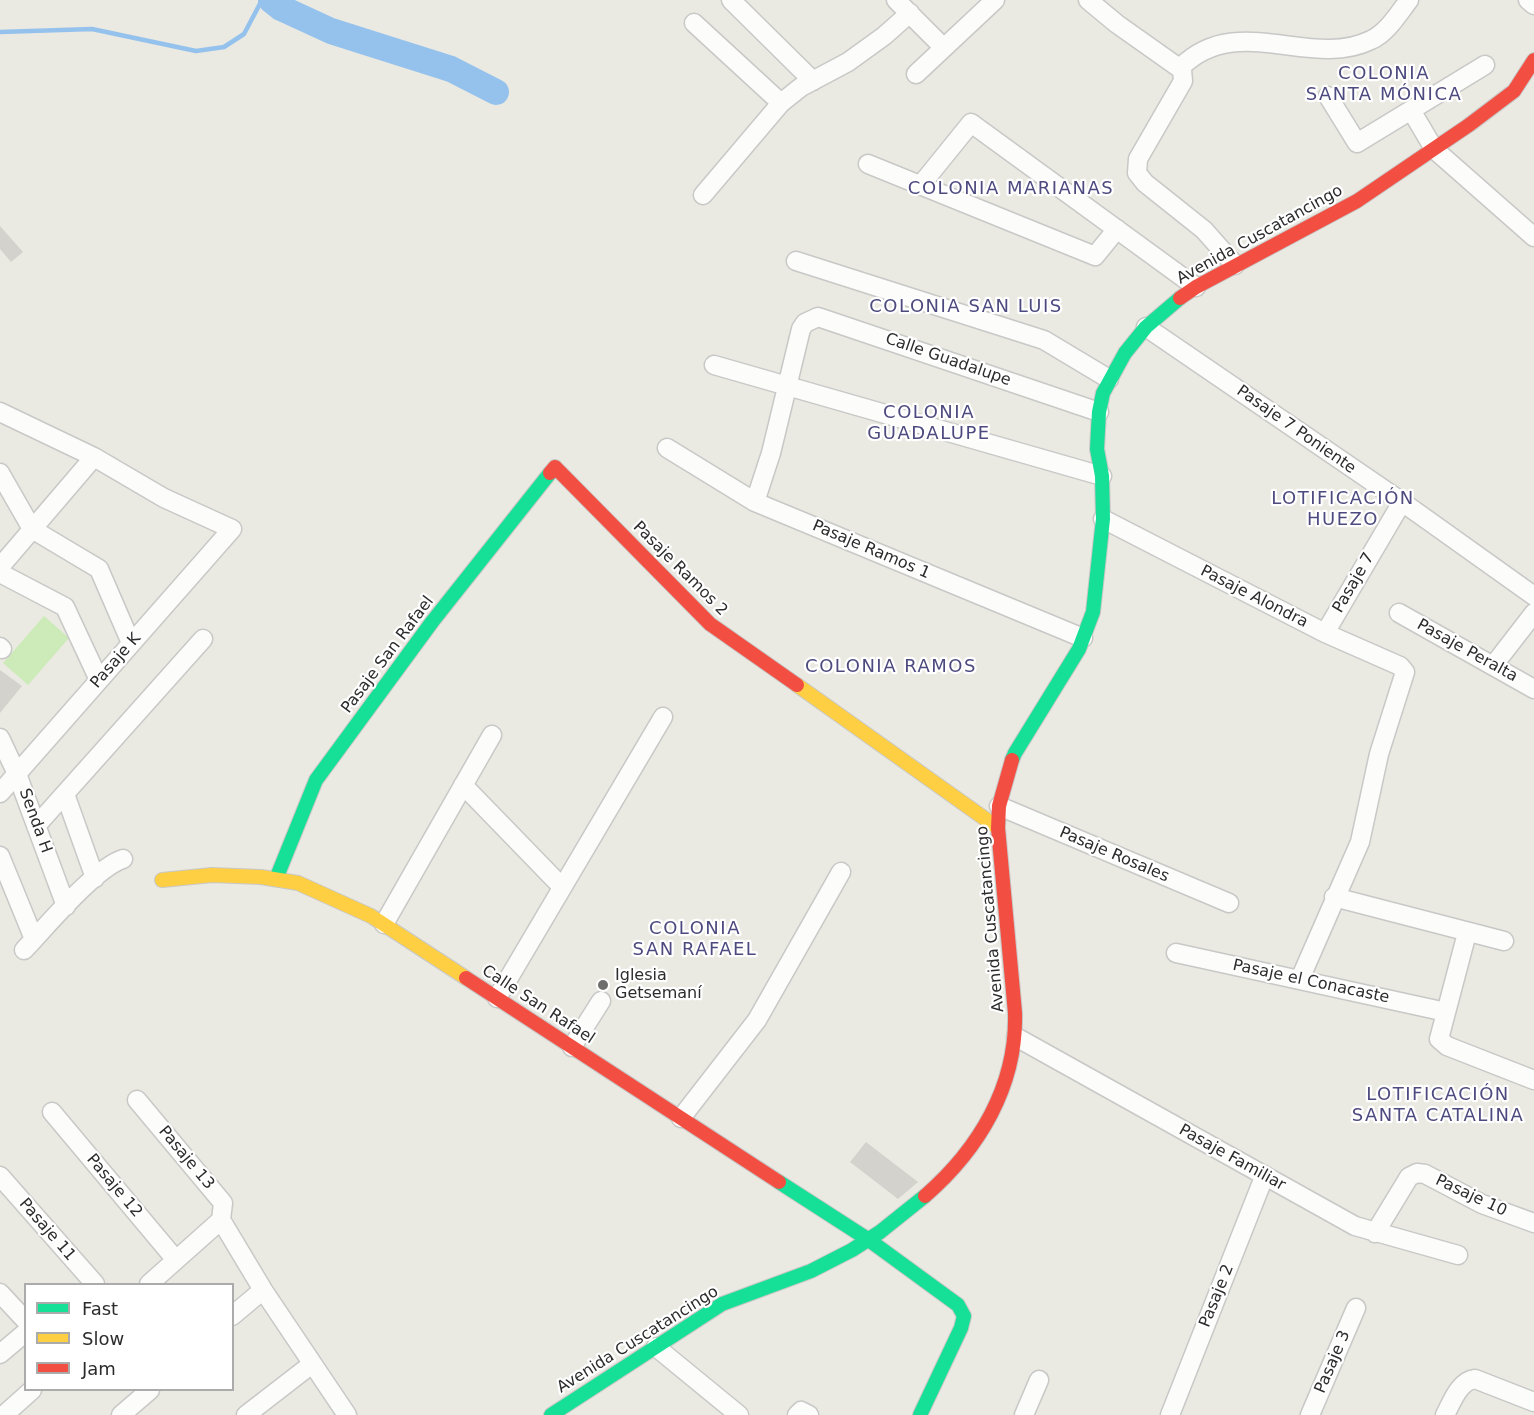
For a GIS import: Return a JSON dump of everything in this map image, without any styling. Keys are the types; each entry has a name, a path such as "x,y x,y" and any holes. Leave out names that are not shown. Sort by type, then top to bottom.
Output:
{"street":[{"path":"731,0 813,81"},
{"path":"896,0 944,48"},
{"path":"916,74 995,0"},
{"path":"1088,0 1117,24 1182,68"},
{"path":"1235,265 1204,230 1145,183 1137,173 1138,159 1183,81 1182,68 1190,58 1200,52 1237,40 1318,48 1353,47 1374,39 1409,0"},
{"path":"1528,0 1534,5"},
{"path":"703,195 781,103 801,87 848,62 910,14"},
{"path":"694,23 781,103"},
{"name":"Avenida Cuscatancingo","path":"551,1415 722,1304 749,1292 790,1280 824,1265 869,1240 921,1200 954,1166 985,1127 1006,1081 1016,1037 998,828 999,806 1015,753 1058,685 1083,638 1093,612 1103,519 1102,476 1097,448 1099,412 1109,379 1125,353 1146,327 1170,305 1235,265 1357,201 1514,91 1534,60"},
{"path":"1328,96 1357,143 1485,65"},
{"path":"1411,110 1434,149 1534,237"},
{"path":"920,186 970,123 1196,287"},
{"path":"868,164 1095,256 1117,229"},
{"path":"796,261 1044,340 1109,379"},
{"name":"Calle Guadalupe","path":"787,386 801,329 805,323 818,317 828,318 1099,412"},
{"name":"Pasaje 7 Poniente","path":"1146,327 1402,502 1534,596"},
{"path":"714,365 1102,476"},
{"path":"755,502 771,453 787,386"},
{"path":"0,412 94,457 0,567"},
{"name":"Pasaje Ramos 1","path":"667,448 755,502 1083,638"},
{"name":"Pasaje K","path":"0,793 232,529 164,498 94,457"},
{"name":"Pasaje Ramos 2","path":"555,467 710,624 998,828"},
{"name":"Pasaje San Rafael","path":"276,879 316,780 432,622 555,467"},
{"path":"0,473 32,529 99,570 132,644"},
{"name":"Pasaje 7","path":"1325,633 1402,502"},
{"name":"Pasaje Alondra","path":"1103,519 1325,633 1400,666 1404,672 1379,754 1360,842 1334,897"},
{"path":"0,573 65,607 99,680"},
{"name":"Pasaje Peralta","path":"1400,613 1534,689"},
{"path":"1493,666 1534,613"},
{"path":"36,826 203,639"},
{"path":"497,998 663,717"},
{"path":"384,924 492,735"},
{"name":"Senda H","path":"0,738 17,774 66,906"},
{"path":"463,785 562,887"},
{"path":"65,794 95,878"},
{"name":"Pasaje Rosales","path":"999,806 1229,903"},
{"path":"0,856 29,944 95,878 116,861 123,859"},
{"path":"681,1118 757,1020 841,872"},
{"name":"Calle San Rafael","path":"162,880 212,874 276,879 298,883 371,916 869,1240"},
{"path":"1300,979 1334,897 1504,941"},
{"path":"1467,933 1439,1039 1447,1046 1534,1080"},
{"name":"Pasaje el Conacaste","path":"1176,952 1446,1012"},
{"path":"572,1047 602,1001"},
{"name":"Pasaje Familiar","path":"1016,1037 1354,1226 1458,1255"},
{"name":"Pasaje 13","path":"137,1100 223,1203 221,1220 263,1290 347,1415"},
{"name":"Pasaje 12","path":"52,1112 176,1260"},
{"name":"Pasaje 10","path":"1375,1233 1409,1177 1417,1173 1425,1174 1482,1204 1534,1223"},
{"name":"Pasaje 11","path":"0,1176 87,1282"},
{"name":"Pasaje 2","path":"1170,1415 1264,1177"},
{"path":"150,1283 221,1220"},
{"path":"869,1240 958,1305 964,1316 961,1328 920,1415"},
{"path":"234,1314 263,1290"},
{"path":"0,1293 24,1319"},
{"name":"Pasaje 3","path":"1310,1415 1356,1308"},
{"path":"0,1354 24,1334"},
{"path":"656,1347 739,1415"},
{"path":"246,1415 312,1364"},
{"path":"1445,1415 1462,1385 1468,1380 1475,1379 1534,1402"},
{"path":"1024,1415 1039,1380"},
{"path":"4,1415 30,1391"},
{"path":"121,1415 148,1391"},
{"path":"797,1415 801,1411 809,1415"}],"green space":[{"path":"44,616 69,638 28,685 3,663"}],"building":[{"path":"0,226 23,252 11,262 0,249"},
{"path":"0,670 22,686 0,713"},
{"path":"866,1142 918,1182 898,1199 850,1162"}],"waterway":[{"path":"0,32 92,29 196,51 224,47 244,34 262,0"},
{"path":"271,0 281,8 331,31 451,69 496,92"}],"traffic: fast":[{"path":"1012,760 1079,649 1093,612 1103,519 1102,476 1097,449 1099,412 1103,393 1125,353 1146,327 1180,298"},
{"path":"276,879 316,780 432,622 550,473"},
{"path":"779,1182 869,1240 958,1305 964,1316 961,1328 920,1415"},
{"path":"551,1415 722,1304 811,1271 852,1250 880,1232 925,1196"}],"traffic: slow":[{"path":"797,685 998,828"},
{"path":"162,880 212,875 261,877 298,883 371,916 466,978"}],"traffic: jam":[{"path":"1180,298 1196,287 1357,201 1469,125 1514,91 1534,60"},
{"path":"550,473 555,467 710,624 797,685"},
{"path":"925,1196 962,1158 978,1137 1002,1091 1009,1066 1014,1040 1015,1013 998,828 999,806 1012,760"},
{"path":"466,978 779,1182"}],"place":[{"name":"Iglesia Getsemaní","path":"603,985"}],"district":[{"name":"COLONIA SANTA MÓNICA","path":"1384,84"},
{"name":"COLONIA MARIANAS","path":"1011,189"},
{"name":"COLONIA SAN LUIS","path":"966,307"},
{"name":"COLONIA GUADALUPE","path":"929,423"},
{"name":"LOTIFICACIÓN HUEZO","path":"1343,509"},
{"name":"COLONIA RAMOS","path":"891,667"},
{"name":"COLONIA SAN RAFAEL","path":"695,939"},
{"name":"LOTIFICACIÓN SANTA CATALINA","path":"1438,1105"}]}
